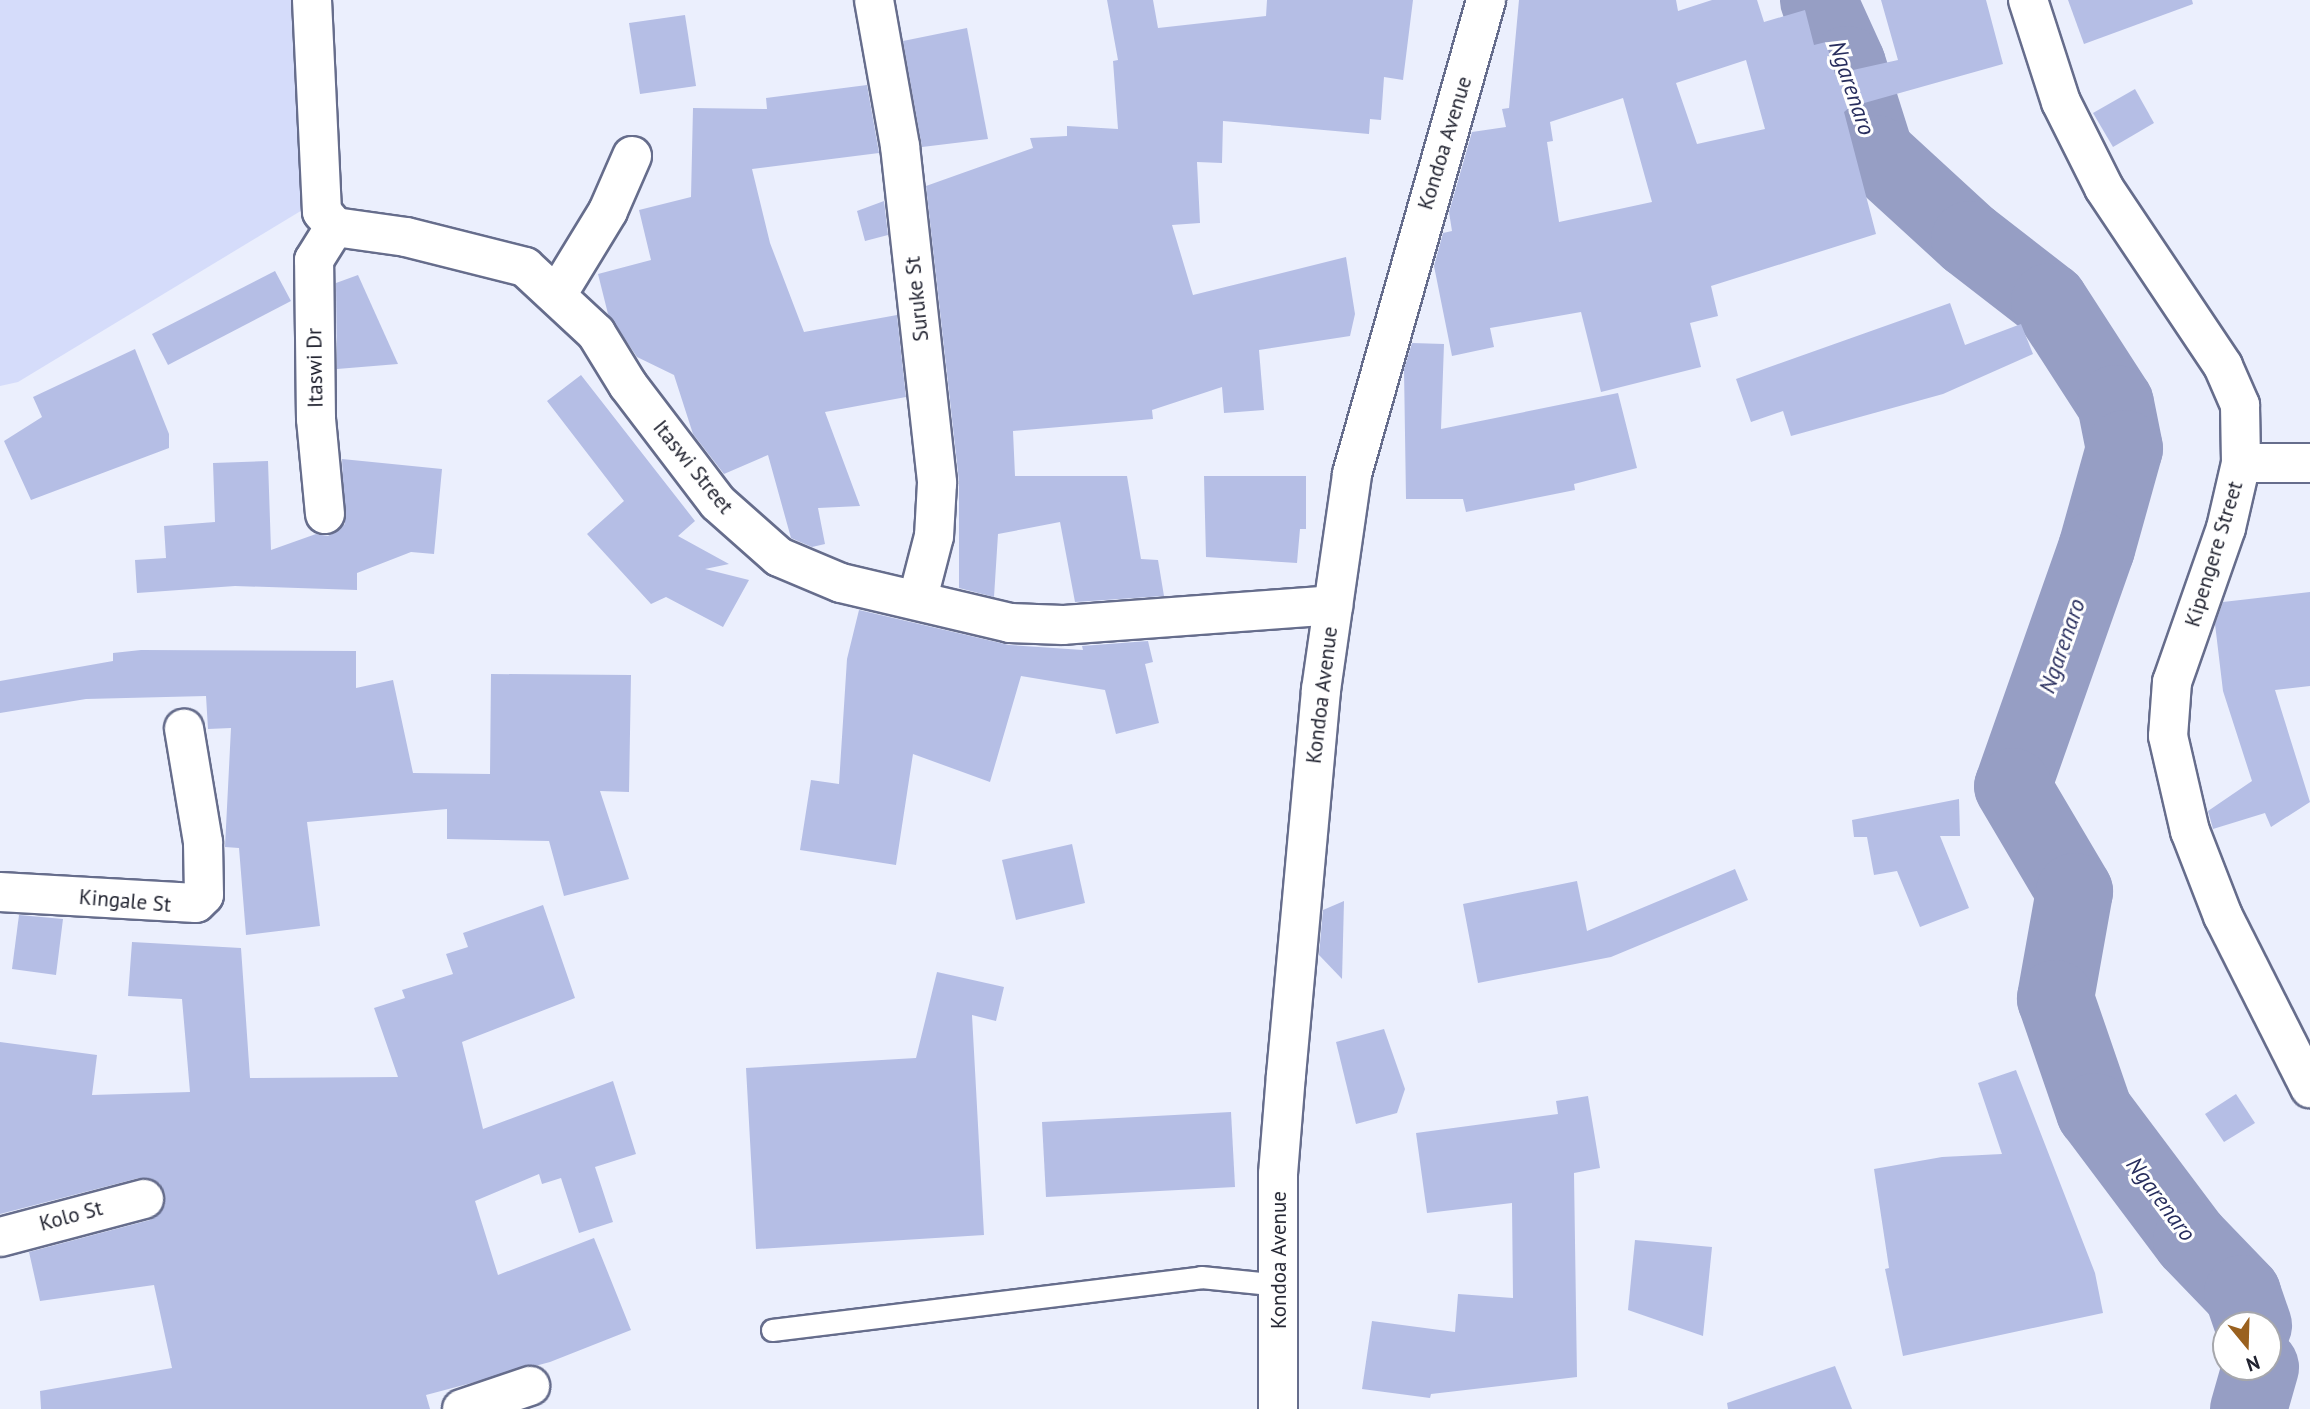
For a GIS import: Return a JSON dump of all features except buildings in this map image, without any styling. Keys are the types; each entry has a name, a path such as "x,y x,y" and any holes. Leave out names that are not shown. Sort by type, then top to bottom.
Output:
{"street":[{"path":"312,0 322,212 335,227"},
{"name":"Suruke St","path":"874,0 900,146 937,483 934,536 918,598"},
{"name":"Kondoa Avenue","path":"1278,1409 1278,1174 1333,605 1352,474 1384,348 1486,0"},
{"name":"Kipengere Street","path":"2028,0 2061,102 2104,188 2223,366 2240,405 2241,463 2226,528 2172,682 2168,736 2190,831 2223,916 2310,1088"},
{"path":"558,293 608,211 632,156"},
{"name":"Itaswi Street","path":"335,227 406,237 525,267 558,293 596,333 628,386 718,503 779,557 841,583 918,598 1010,623 1063,625 1333,605"},
{"name":"Itaswi Dr","path":"325,514 316,419 314,260 335,227"},
{"path":"2241,463 2310,463"},
{"name":"Kingale St","path":"0,892 196,903 204,895 203,842 184,729"},
{"name":"Kolo St","path":"0,1237 144,1199"},
{"path":"463,1409 530,1386"}],"lane":[{"path":"772,1330 1201,1278 1280,1286"}],"shaded area":[{"path":"0,0 323,0 342,186 18,382 0,386"}],"waterway":[{"name":"Ngarenaro","path":"1818,0 1847,64 1875,153 1969,239 2049,301 2115,403 2124,448 2096,548 2012,786 2074,891 2055,998 2094,1111 2191,1240 2242,1293 2248,1311"},
{"name":"Ngarenaro","path":"2248,1409 2256,1381"}]}
